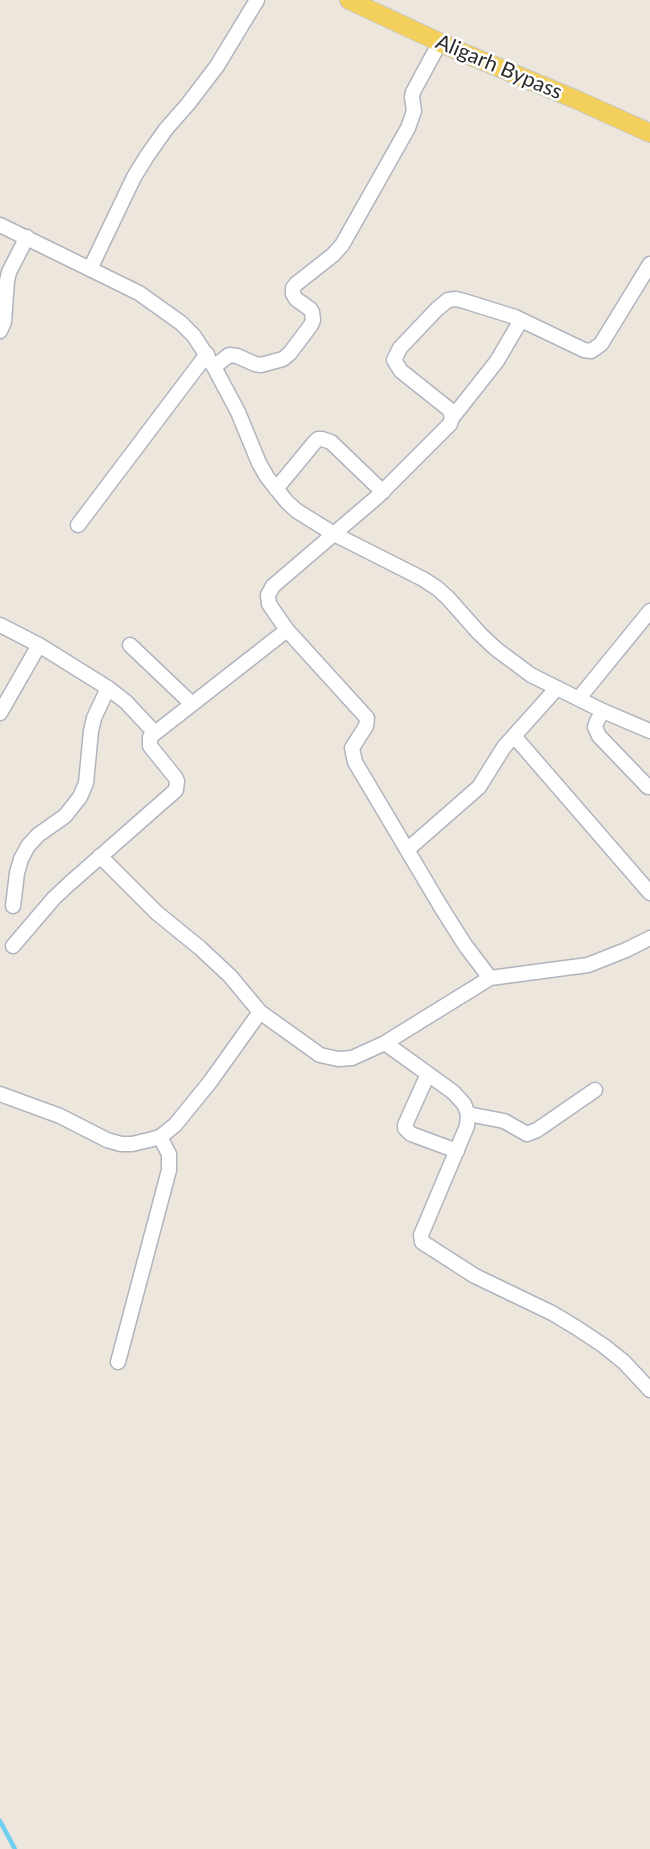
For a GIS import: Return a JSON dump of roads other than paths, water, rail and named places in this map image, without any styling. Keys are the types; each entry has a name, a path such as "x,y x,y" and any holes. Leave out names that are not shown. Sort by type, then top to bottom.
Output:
{"main road":[{"name":"Aligarh Bypass","path":"349,0 650,133"}],"street":[{"path":"90,269 146,156 216,66 257,0"},
{"path":"78,525 210,360 229,355 261,365 283,359 311,325 312,312 296,299 293,288 334,255 342,245 408,128 414,111 413,92 440,42"},
{"path":"0,225 139,293 181,323 194,336 210,360 238,411 260,463 276,489 297,511 334,534 423,579 448,598 479,634 522,669 603,711 650,731"},
{"path":"0,331 5,311 6,281 27,237"},
{"path":"452,418 446,406 401,372 394,360 400,348 442,303 448,300 464,300 522,320 591,351 601,344 650,264"},
{"path":"490,978 465,945 355,762 352,755 354,743 366,726 367,718 287,630 267,598 269,591 383,492 446,429 497,360 522,320"},
{"path":"276,489 314,443 323,439 331,442 383,492"},
{"path":"579,698 650,611"},
{"path":"0,625 39,645 108,688 126,702 155,733"},
{"path":"13,946 54,898 176,790 177,781 150,746 150,737 287,630"},
{"path":"0,713 39,645"},
{"path":"130,645 192,704"},
{"path":"13,906 17,873 28,846 38,835 65,816 80,797 86,783 88,746 94,718 108,688"},
{"path":"407,850 479,787 499,754 557,688"},
{"path":"603,711 596,727 599,736 648,787"},
{"path":"514,736 650,892"},
{"path":"100,856 157,913 230,976 260,1012 309,1048 338,1059 352,1058 385,1043 490,978 588,965 650,938"},
{"path":"0,1094 60,1116 107,1140 121,1144 160,1137 175,1125 210,1082 260,1012"},
{"path":"385,1043 453,1092 464,1104 468,1114 467,1126 421,1235 422,1242 475,1276 577,1328 624,1362 650,1390"},
{"path":"428,1074 405,1128 411,1135 457,1151"},
{"path":"468,1114 504,1121 527,1134 595,1090"},
{"path":"118,1362 169,1170 169,1154 160,1137"}],"waterway":[{"path":"0,1821 15,1849"}]}
